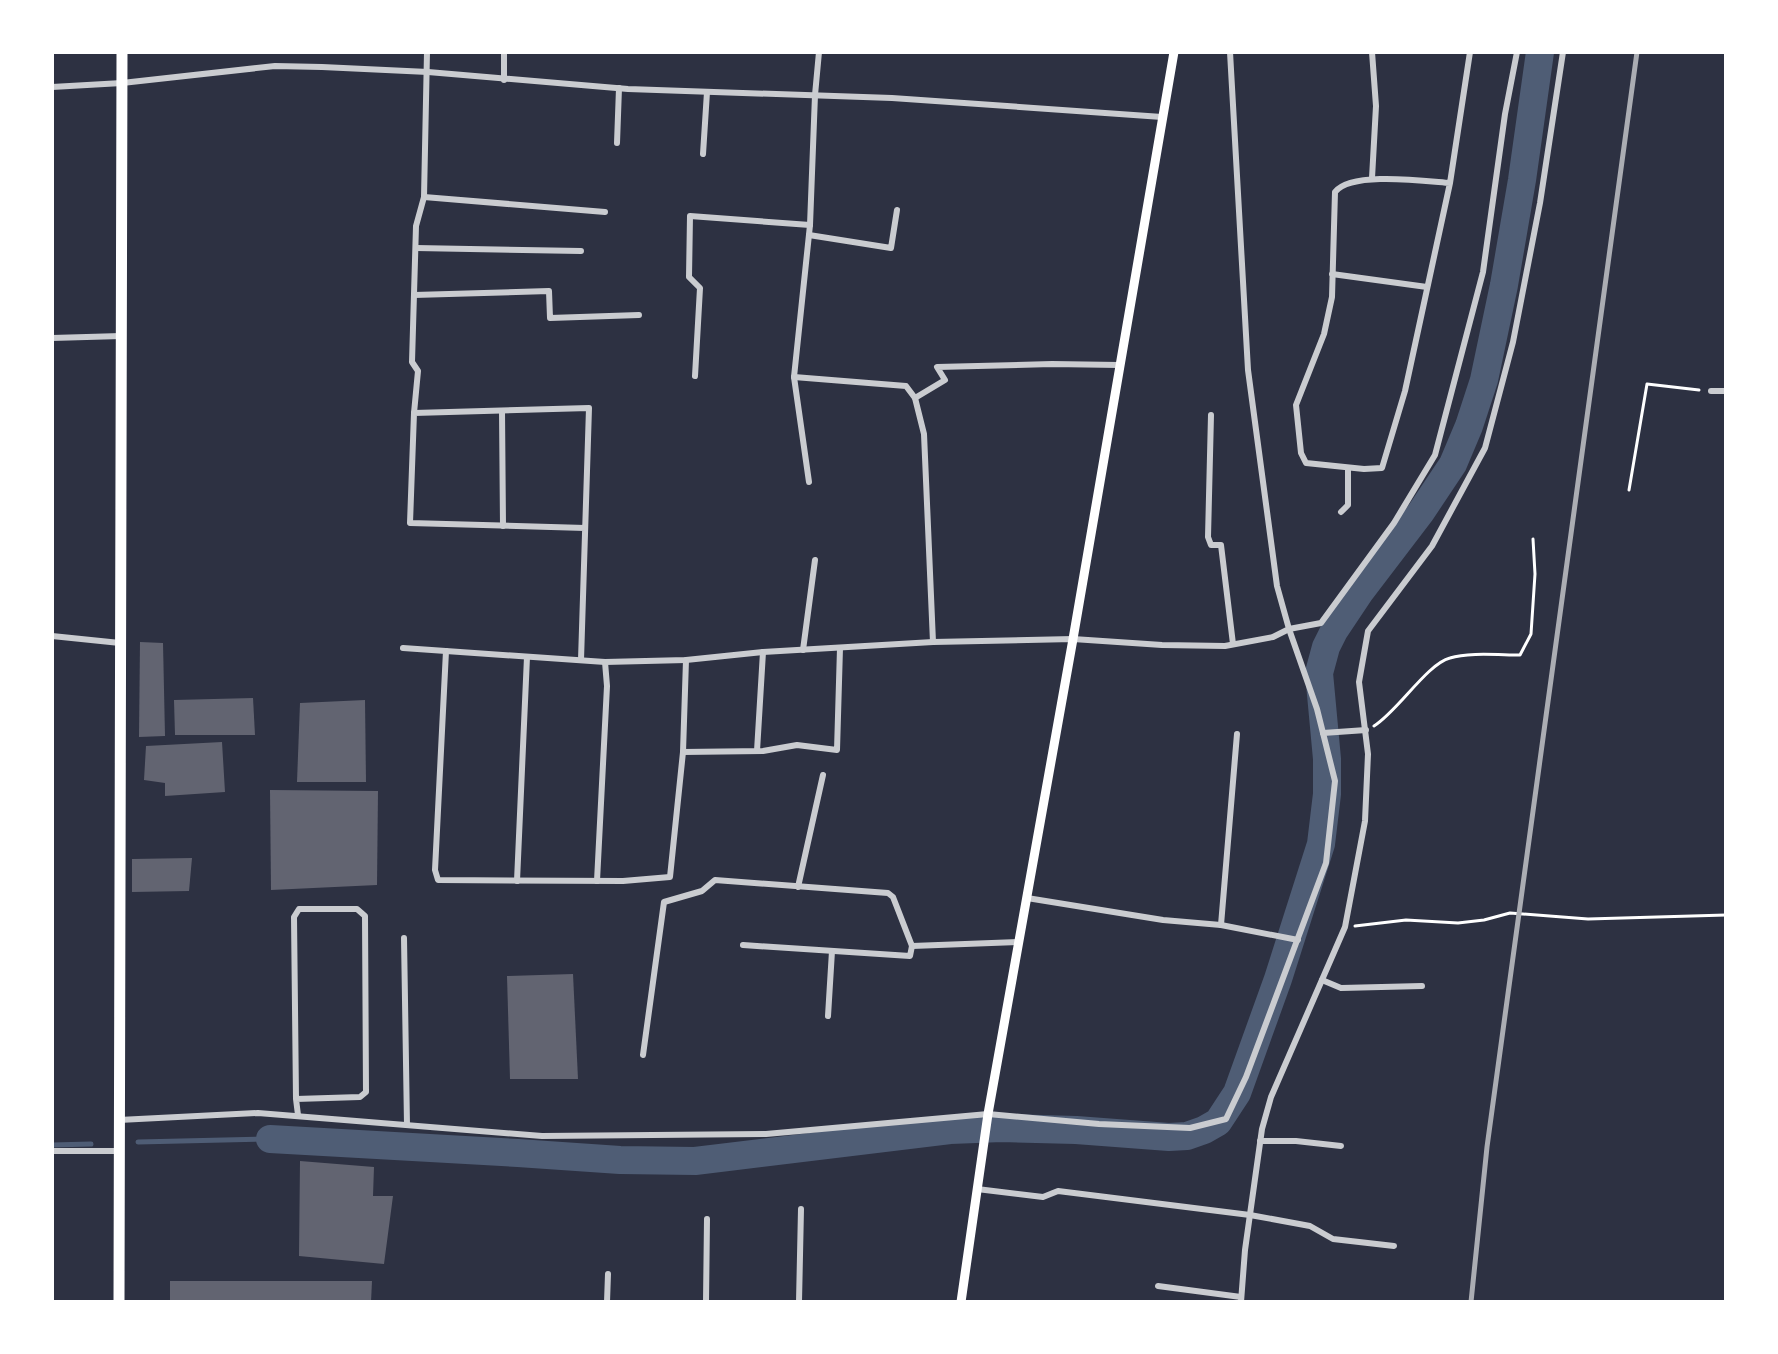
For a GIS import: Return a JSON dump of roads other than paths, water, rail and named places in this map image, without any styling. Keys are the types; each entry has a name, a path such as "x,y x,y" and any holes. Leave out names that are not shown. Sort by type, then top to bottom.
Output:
{"highway":[{"path":"119,1302 122,52"}],"main road":[{"path":"961,1302 988,1114 1174,52"}],"street":[{"path":"427,52 424,197 416,226 412,362 418,371 410,523 585,528"},
{"path":"504,52 504,80"},
{"path":"809,482 794,377 810,225 819,52"},
{"path":"119,1120 238,1113 298,1115 542,1136 766,1134 988,1114 1190,1128 1226,1119 1246,1077 1326,863 1335,781 1317,709 1277,586 1248,370 1230,52"},
{"path":"1372,52 1376,106 1372,178"},
{"path":"1450,183 1372,178 1340,185 1335,192 1332,297 1324,334 1296,405 1301,453 1306,463 1382,468 1405,391 1450,183 1470,52"},
{"path":"403,648 605,662 686,660 933,642 1073,639 1162,645 1233,644 1273,637 1289,629 1321,623 1394,523 1435,455 1483,272 1517,52"},
{"path":"1158,1286 1241,1299 1260,1141 1271,1097 1345,927 1365,821 1368,754 1359,682 1368,631 1432,546 1485,448 1513,342 1540,203 1563,52"},
{"path":"52,87 122,83 275,66 322,67 428,72 619,88 892,98 1162,117"},
{"path":"617,143 619,88"},
{"path":"703,154 707,92"},
{"path":"424,197 605,212"},
{"path":"809,235 891,248 897,210"},
{"path":"695,376 700,288 689,277 690,216 810,225"},
{"path":"416,248 581,251"},
{"path":"1332,274 1427,287"},
{"path":"414,295 549,291 550,318 639,315"},
{"path":"52,338 121,336"},
{"path":"915,398 945,380 937,367 1119,365"},
{"path":"794,377 906,386 915,398 924,434 933,642"},
{"path":"1711,391 1726,391"},
{"path":"414,413 589,408 581,660"},
{"path":"502,411 503,526"},
{"path":"1211,415 1208,537 1211,545 1221,545 1233,644"},
{"path":"1341,512 1348,505 1348,468"},
{"path":"803,650 815,560"},
{"path":"52,636 120,643"},
{"path":"683,752 757,751 797,745 837,750 840,648"},
{"path":"446,651 435,870 438,880 623,881 670,877 683,752 686,660"},
{"path":"757,751 763,652"},
{"path":"517,881 527,657"},
{"path":"597,881 607,686 605,662"},
{"path":"1323,733 1366,730"},
{"path":"1221,925 1237,734"},
{"path":"798,887 823,775"},
{"path":"643,1055 664,902 702,891 715,880 888,893 893,897 912,946 910,956 743,945"},
{"path":"1027,898 1163,920 1221,925 1298,940"},
{"path":"296,1099 360,1097 366,1092 365,916 357,909 299,909 294,917 296,1099 298,1115"},
{"path":"404,938 407,1125"},
{"path":"912,946 1019,942"},
{"path":"828,1016 832,951"},
{"path":"1322,980 1341,988 1422,986"},
{"path":"1260,1141 1341,1146"},
{"path":"52,1151 119,1151"},
{"path":"977,1189 1043,1197 1058,1191 1250,1215 1310,1226 1333,1239 1394,1246"},
{"path":"799,1302 801,1209"},
{"path":"706,1302 707,1219"},
{"path":"607,1302 608,1274"}],"waterway":[{"path":"270,1139 620,1160 695,1161 950,1130 1076,1130 1169,1137 1187,1136 1218,1122 1237,1093 1278,979 1321,844 1327,794 1327,759 1319,673 1326,647 1360,592 1453,464 1484,380 1522,180 1540,52"},
{"path":"138,1142 270,1139"},
{"path":"52,1145 91,1144"}],"railway":[{"path":"1471,1302 1487,1147 1637,52"}]}
